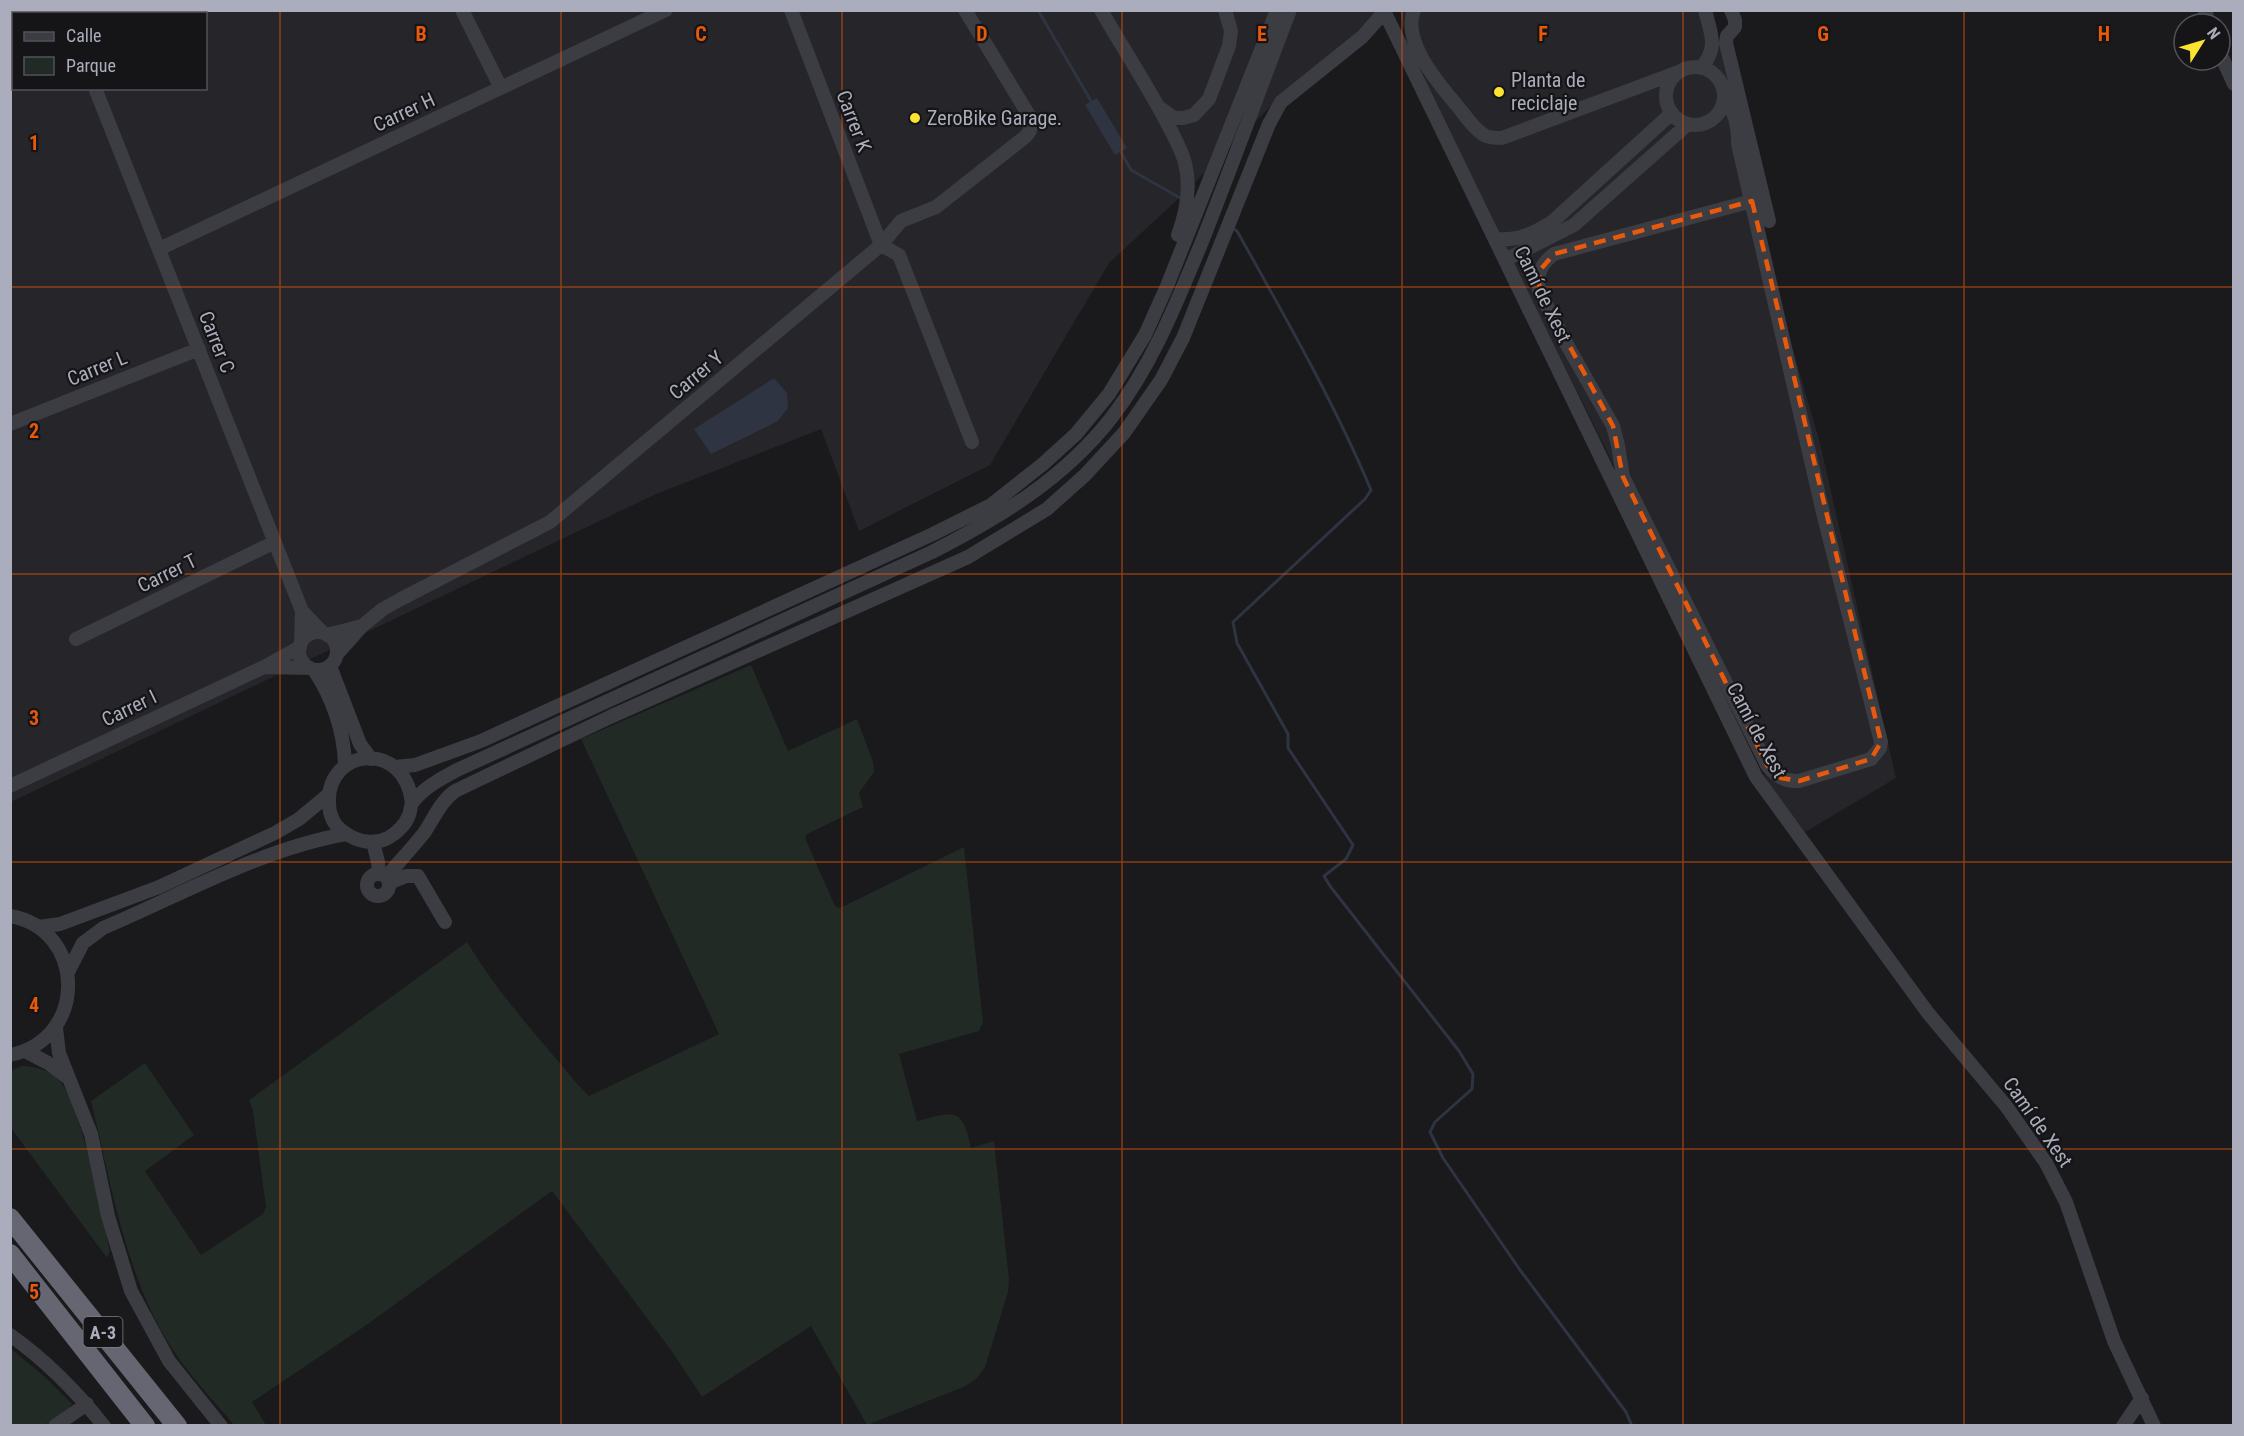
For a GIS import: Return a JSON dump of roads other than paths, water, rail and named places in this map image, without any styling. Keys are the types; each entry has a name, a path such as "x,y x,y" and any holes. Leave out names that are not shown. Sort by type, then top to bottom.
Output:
{"highway":[{"path":"10,1202 20,1214 29,1239"},
{"name":"A-3","path":"10,1218 177,1425"},
{"name":"A-3","path":"10,1254 145,1425"},
{"path":"10,1271 73,1349 108,1379"}],"street":[{"path":"462,10 501,88"},
{"name":"Carrer H","path":"159,249 666,10"},
{"name":"Carrer K","path":"791,10 881,245"},
{"name":"Carrer Y","path":"334,660 362,626 383,609 550,522 881,245 901,221 936,207 1025,137 1031,125 1030,117 965,10"},
{"path":"1030,474 1084,414 1110,381 1129,350 1165,275 1184,218 1188,190 1185,165 1179,148 1158,107 1101,10"},
{"path":"1158,107 1174,118 1183,118 1194,115 1209,99 1229,46 1231,31 1225,10"},
{"path":"395,767 415,765 481,741 933,534 991,505 1030,474 1076,434 1109,394 1145,334 1167,286 1277,10"},
{"path":"412,802 435,783 457,770 932,552 998,517 1026,499 1062,469 1112,417 1138,380 1165,329 1231,168 1290,10"},
{"path":"1414,10 1412,32 1433,76 1475,127 1491,138 1502,138 1647,85 1659,78 1701,68 1711,72 1732,108 1739,137 1738,144"},
{"path":"1701,68 1712,52 1711,35 1705,10"},
{"path":"1731,10 1736,20 1736,27 1728,36 1726,43 1769,221"},
{"path":"384,878 411,849 437,813 444,799 455,791 610,717 968,556 1047,509 1085,475 1124,433 1161,380 1183,338 1269,124 1281,102 1345,52 1385,12"},
{"name":"Camí de Xest","path":"1385,12 1756,777 1928,1013 2006,1106 2046,1163 2066,1202 2114,1341 2154,1425"},
{"path":"1647,85 1655,87 1682,122 1701,124 1713,119 1721,109 1723,71 1717,44 1711,35"},
{"path":"1495,239 1520,238 1552,222 1669,106 1668,87 1681,71"},
{"name":"Carrer C","path":"96,90 302,611 325,634"},
{"path":"1713,119 1730,130 1738,144 1752,201 1824,517 1881,742 1880,748 1871,759 1799,781 1781,778 1767,765 1623,477 1618,444 1612,426 1539,290 1538,280 1539,270 1545,261 1554,255 1752,201"},
{"path":"1505,260 1574,225 1688,124"},
{"path":"881,245 899,255 972,442"},
{"name":"Carrer L","path":"10,424 199,349"},
{"name":"Carrer T","path":"76,639 275,542"},
{"name":"Carrer C","path":"300,645 302,611"},
{"name":"Carrer Y","path":"325,634 362,626"},
{"path":"345,765 341,728 328,694 312,669 302,661 300,645 309,635 325,634 332,639 334,660 360,744 371,759"},
{"name":"Carrer I","path":"10,786 264,667 300,645"},
{"path":"312,669 325,669 334,660"},
{"name":"Carrer I","path":"264,667 312,669"},
{"path":"361,758 382,759 402,772 410,788 412,802 409,816 400,830 387,838 373,842 360,841 346,834 335,824 329,811 328,795 334,777 345,765 361,758"},
{"path":"39,927 60,924 159,887 275,833 299,819 328,795"},
{"path":"68,972 83,943 102,928 267,855 311,840 346,834"},
{"path":"373,842 384,878"},
{"path":"384,878 418,876 445,922"},
{"path":"10,916 39,927 58,947 68,972 68,1001 56,1028 43,1042 27,1052 10,1055"},
{"path":"56,1028 59,1053 91,1134 108,1216 131,1291 169,1361 221,1425"},
{"path":"27,1052 48,1063 69,1080"},
{"path":"10,1335 38,1355 87,1404 104,1425"},
{"path":"2123,1425 2142,1398"},
{"path":"55,1425 87,1404"}],"water":[{"path":"1097,98 1127,148 1115,155 1085,105"},
{"path":"774,378 787,393 788,408 778,421 711,454 694,429"}],"waterway":[{"path":"1038,10 1091,101"},
{"path":"1121,152 1131,170 1182,199"},
{"path":"1232,228 1237,231 1308,359 1371,490 1365,499 1233,622 1237,643 1288,734 1288,748 1353,845 1346,859 1324,876 1459,1051 1473,1074 1472,1089 1435,1122 1430,1132 1443,1158 1520,1270 1626,1412 1632,1426"}],"place":[{"name":"Planta de reciclaje","path":"1499,92"},
{"name":"ZeroBike Garage.","path":"915,118"}]}
